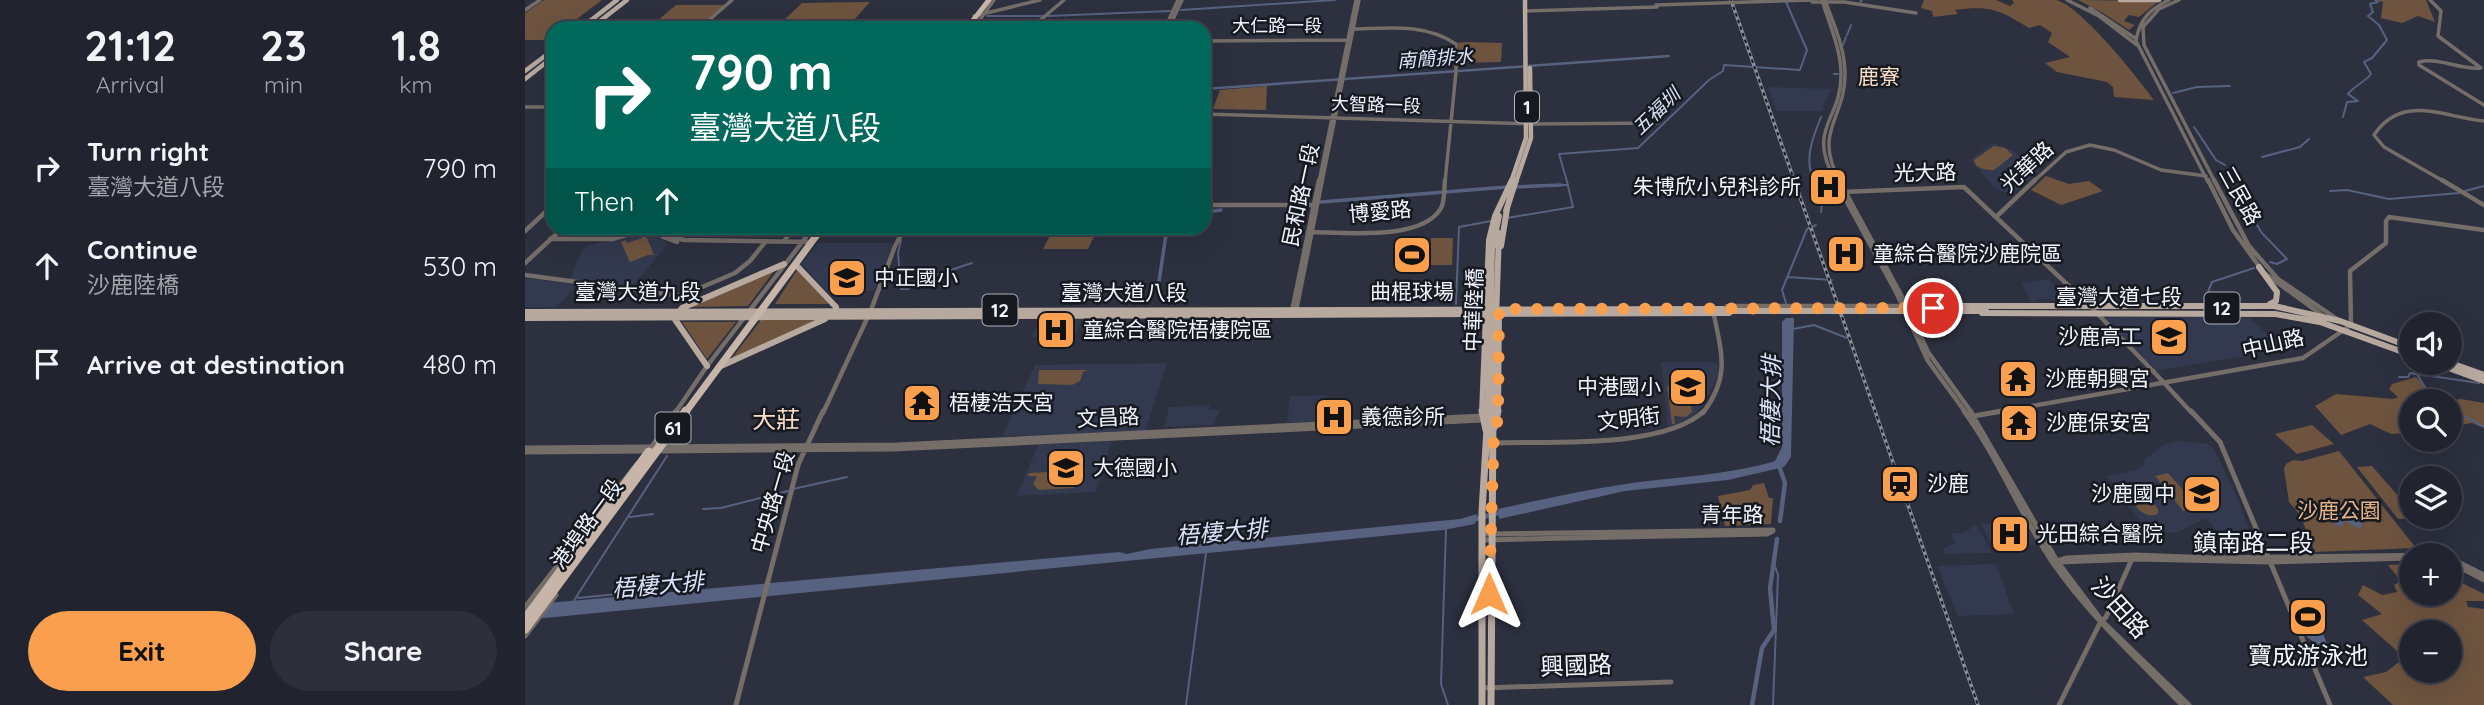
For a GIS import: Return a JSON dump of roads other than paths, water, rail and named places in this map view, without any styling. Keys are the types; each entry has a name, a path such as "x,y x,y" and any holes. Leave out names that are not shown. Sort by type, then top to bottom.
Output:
{"highway":[{"path":"974,21 990,0"},
{"name":"61","path":"525,619 814,235"},
{"name":"61","path":"525,626 814,235"}],"main road":[{"path":"595,21 622,0"},
{"name":"1","path":"1482,705 1486,688 1486,524 1494,443 1482,418 1489,240 1528,150 1527,0"},
{"path":"2120,0 2159,0"},
{"path":"525,75 546,58"},
{"name":"1","path":"1487,512 1490,430 1498,420 1503,209"},
{"name":"中華陸橋","path":"1490,430 1496,249 1503,209"},
{"path":"706,366 678,313 783,264"},
{"path":"797,266 836,307"},
{"path":"2250,305 2271,304 2277,298 2277,292 2259,267"},
{"name":"臺灣大道七段","path":"1985,309 2250,305 2284,307 2399,347"},
{"name":"臺灣大道八段","path":"763,312 836,307 870,312"},
{"name":"臺灣大道七段","path":"1907,310 2267,308 2295,312 2341,325"},
{"name":"臺灣大道七段","path":"1985,309 2275,313 2341,325"},
{"name":"12","path":"1728,310 1985,309"},
{"name":"臺灣大道八段","path":"1499,310 1728,310"},
{"name":"臺灣大道八段","path":"747,312 1728,310"},
{"name":"臺灣大道八段","path":"747,312 830,316 870,312 1294,311"},
{"name":"臺灣大道九段","path":"525,313 747,312"},
{"name":"臺灣大道九段","path":"525,313 747,312"},
{"path":"721,366 830,316"},
{"path":"2462,367 2484,376"},
{"path":"2462,370 2484,376"},
{"name":"1","path":"1486,688 1491,705"}],"street":[{"path":"525,9 538,0"},
{"path":"710,21 734,0"},
{"path":"977,21 990,0"},
{"path":"971,21 990,0"},
{"path":"973,16 1040,0"},
{"path":"1037,21 1064,0"},
{"path":"1170,21 1180,0"},
{"path":"1349,40 1358,0"},
{"path":"1840,0 1891,9"},
{"name":"三民路","path":"2067,0 2099,16 2138,46"},
{"name":"三民路","path":"2073,0 2108,18 2144,45 2196,163 2209,177 2225,214 2259,267 2341,325"},
{"path":"2136,39 2138,25 2145,15 2169,0"},
{"path":"2144,45 2143,27 2149,18 2159,9 2179,0"},
{"path":"2430,0 2441,10 2438,36 2481,68 2471,69 2427,60 2419,62 2419,65 2484,105"},
{"path":"1528,10 1824,1 1916,12"},
{"path":"1824,1 1845,72 1826,149 1829,163 1907,310 1928,361 1972,416"},
{"path":"1349,40 1354,29 1355,10"},
{"name":"博愛路","path":"1310,232 1397,231 1415,228 1432,219 1442,207 1445,194 1456,44 1450,39 1414,29 1354,29"},
{"name":"三民路","path":"2136,39 2209,177 2257,256 2278,279 2341,325"},
{"name":"大仁路一段","path":"1211,41 1349,40"},
{"name":"民和路一段","path":"1294,311 1349,40"},
{"path":"525,109 546,108"},
{"path":"2484,121 2407,109 2392,116 2374,135 2384,147 2484,205"},
{"name":"大智路一段","path":"1211,113 1547,123 1657,122"},
{"name":"光華路","path":"2209,177 2160,169 2111,149 2080,146 2066,152 1997,216 2094,309 2220,442 2268,559"},
{"name":"光大路","path":"1843,192 1962,186 1997,216"},
{"path":"1211,203 1316,204"},
{"path":"525,232 546,212"},
{"path":"2225,214 2231,215"},
{"path":"2341,325 2353,298 2350,271 2386,243 2386,221 2389,217 2484,230"},
{"path":"525,263 555,235"},
{"path":"550,239 612,239 627,235"},
{"path":"661,235 678,242 815,242"},
{"path":"783,242 788,235"},
{"name":"港埠路一段","path":"525,607 630,469 650,448 706,366 783,264 810,235"},
{"name":"港埠路一段","path":"525,636 721,366 815,242 817,235"},
{"name":"中央路一段","path":"736,705 790,488 804,449 870,312 901,235"},
{"path":"525,275 681,296 739,271 765,242"},
{"path":"2251,256 2257,256"},
{"path":"1728,310 1907,310"},
{"name":"文明街","path":"1494,443 1632,439 1665,433 1693,420 1707,407 1720,385 1723,370 1713,312"},
{"name":"中山路","path":"1972,416 2302,358 2341,325"},
{"name":"沙田路","path":"1972,416 2054,561 2101,622 2182,705"},
{"name":"文昌路","path":"525,450 894,449 1482,418"},
{"name":"港埠路一段","path":"626,488 639,461"},
{"name":"港埠路一段","path":"525,626 626,488 650,465"},
{"name":"青年路","path":"1767,528 1773,531 1767,534 1662,538 1486,537 1767,528"},
{"name":"鎮南路二段","path":"2268,559 2399,556"},
{"path":"2059,705 2106,617 2133,557"},
{"name":"鎮南路二段","path":"2054,561 2133,557 2399,558"},
{"path":"2268,559 2330,705"},
{"path":"2462,566 2484,578"},
{"name":"沙田路","path":"2101,622 2189,705"},
{"name":"興國路","path":"1486,688 1671,682"}],"waterway":[{"path":"1181,10 1335,0"},
{"path":"2343,117 2347,102 2358,101 2348,94 2371,74 2364,62 2372,58 2387,40 2379,25 2368,16 2373,12 2370,4 2378,2 2375,0"},
{"name":"五福圳","path":"1561,185 1568,185 1559,154 1638,148 1709,80 1723,71 1724,65 1800,70 1807,50 1786,2"},
{"path":"1048,16 1170,11"},
{"path":"987,16 1043,16"},
{"path":"1847,35 1851,25"},
{"path":"1843,45 1846,37"},
{"name":"南簡排水","path":"1211,89 1669,56"},
{"path":"2173,93 2197,87 2230,86"},
{"path":"1821,117 1812,142 1809,161 1820,195 1821,212"},
{"path":"2194,127 2216,160 2225,165"},
{"path":"2262,157 2300,147 2309,139"},
{"path":"1515,187 1561,185"},
{"path":"1507,218 1573,207 1568,186"},
{"path":"2228,186 2242,199"},
{"path":"2465,191 2484,186"},
{"path":"1321,202 1507,187"},
{"path":"2330,191 2347,190 2389,199 2459,193"},
{"path":"2246,199 2243,200 2261,232 2287,259 2277,264 2270,262"},
{"path":"1211,211 1221,210"},
{"path":"1456,304 1459,227 1491,221"},
{"path":"1786,303 1782,290 1807,229 1816,225"},
{"path":"1158,288 1166,235"},
{"path":"901,240 898,253 901,289 908,289 918,281 972,263"},
{"path":"2207,303 2205,299 2212,282 2254,268"},
{"path":"1788,277 1832,280"},
{"path":"1793,329 1814,325 1847,338"},
{"path":"2399,377 2409,375"},
{"path":"2418,375 2426,389"},
{"path":"2424,375 2479,383"},
{"path":"2462,415 2484,427"},
{"path":"573,602 667,456"},
{"path":"1779,466 1785,483 1780,521"},
{"path":"793,489 847,477"},
{"path":"703,509 721,508 788,491"},
{"name":"梧棲大排","path":"1472,520 1502,512"},
{"path":"630,517 653,514"},
{"path":"1446,529 1441,684 1448,705"},
{"path":"1752,705 1762,648 1774,630 1770,588 1777,539"},
{"path":"1186,705 1206,553"},
{"path":"1773,705 1778,575 1774,563"},
{"path":"578,598 647,591"}],"railway":[{"path":"1731,0 1978,705"}],"place":[{"name":"朱博欣小兒科診所","path":"1828,187"},
{"name":"童綜合醫院沙鹿院區","path":"1846,254"},
{"name":"曲棍球場","path":"1412,255"},
{"name":"中正國小","path":"847,278"},
{"name":"童綜合醫院梧棲院區","path":"1056,330"},
{"name":"沙鹿高工","path":"2169,337"},
{"name":"沙鹿朝興宮","path":"2018,379"},
{"name":"中港國小","path":"1688,387"},
{"name":"梧棲浩天宮","path":"922,403"},
{"name":"義德診所","path":"1334,417"},
{"name":"沙鹿保安宮","path":"2019,423"},
{"name":"大德國小","path":"1066,468"},
{"name":"沙鹿","path":"1900,484"},
{"name":"沙鹿國中","path":"2202,494"},
{"name":"光田綜合醫院","path":"2010,534"},
{"name":"寶成游泳池","path":"2308,617"}],"district":[{"name":"鹿寮","path":"1879,77"},
{"name":"大莊","path":"776,420"}],"park label":[{"name":"沙鹿公園","path":"2339,511"}]}
